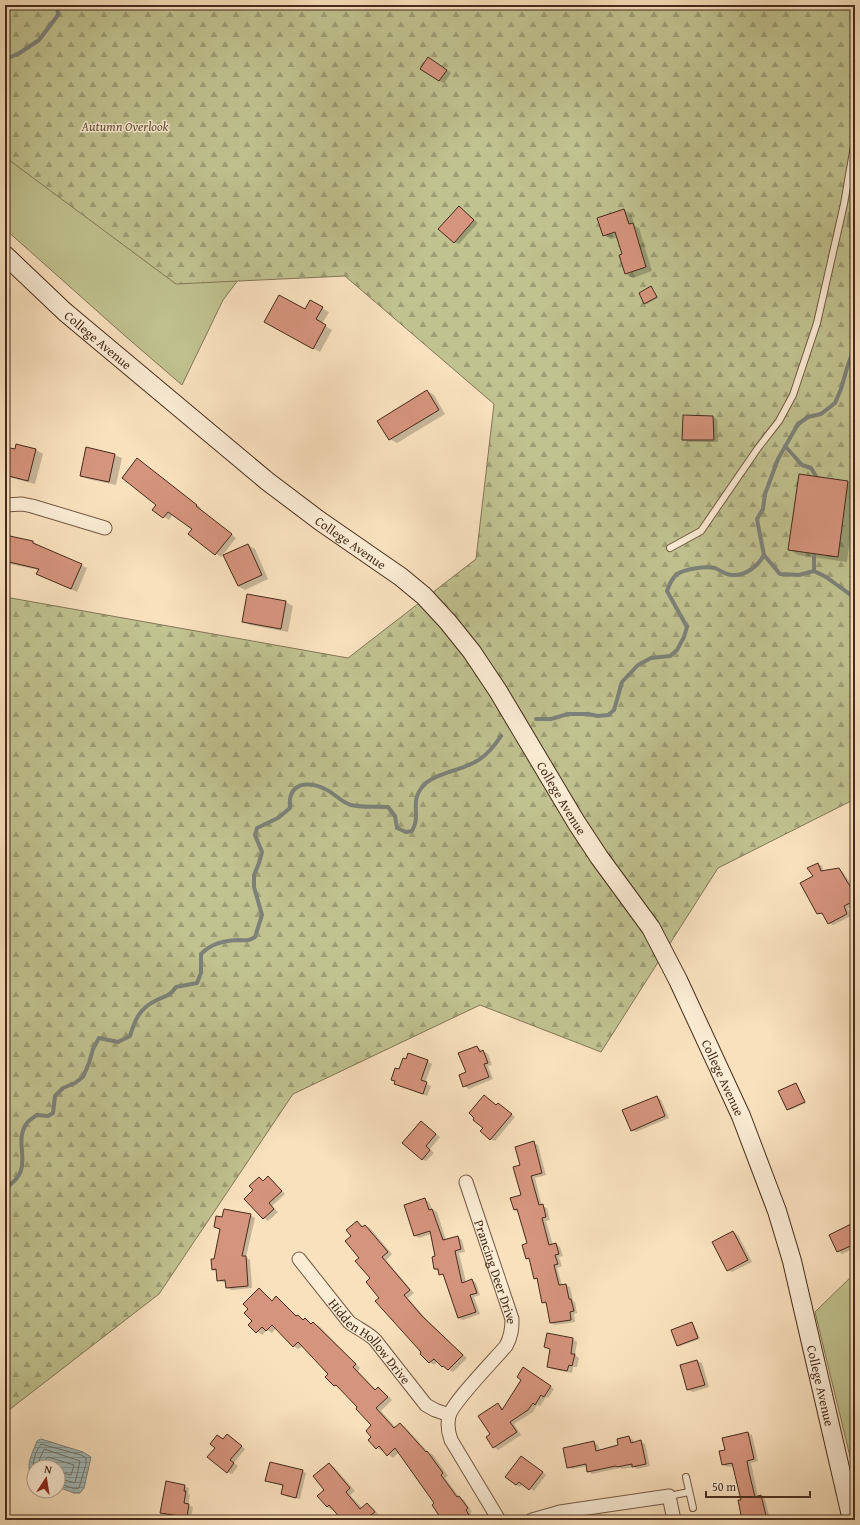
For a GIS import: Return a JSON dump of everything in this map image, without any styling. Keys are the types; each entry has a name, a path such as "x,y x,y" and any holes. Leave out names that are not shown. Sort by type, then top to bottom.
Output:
{"street":[{"name":"College Avenue","path":"5,256 65,312 267,481 320,521 401,577 424,596 448,622 472,652 498,691 576,822 650,928 678,980 741,1116 777,1211 792,1261 852,1520"},
{"path":"5,505 22,504 32,506 105,528"},
{"name":"Prancing Deer Drive","path":"449,1415 457,1402 506,1346 512,1329 512,1319 466,1182"},
{"name":"Hidden Hollow Drive","path":"299,1259 349,1322 360,1330 368,1333 375,1340 426,1405 449,1415"},
{"path":"449,1415 448,1431 451,1440 499,1520"},
{"path":"532,1520 560,1512 668,1496 674,1520"}],"lane":[{"path":"670,548 701,531 758,448 779,421 793,395 817,323 844,204 855,140"},
{"path":"686,1477 693,1508"},
{"path":"668,1496 690,1492"}],"green space":[{"path":"5,5 245,271 223,300 182,385 5,229"},
{"name":"Autumn Overlook","path":"5,5 855,5 855,799 718,868 601,1052 480,1005 293,1094 159,1294 5,1413 5,597 348,658 476,559 494,404 345,276 176,284 5,157"},
{"path":"855,1273 855,1477 815,1312"}],"water":[{"path":"41,1439 83,1452 91,1457 84,1488 80,1493 74,1493 66,1490 66,1459 30,1459 37,1441"}],"building":[{"path":"428,57 447,70 439,81 420,69"},
{"path":"459,206 474,220 454,243 438,229"},
{"path":"624,209 629,224 633,223 646,267 625,274 619,255 622,254 615,232 603,236 597,218"},
{"path":"651,286 657,297 644,304 639,293"},
{"path":"279,295 305,309 310,300 323,307 316,319 326,325 313,349 264,322"},
{"path":"427,390 439,410 389,440 377,421"},
{"path":"683,415 713,416 714,440 682,440"},
{"path":"16,444 36,449 28,481 5,475 5,447 15,449"},
{"path":"86,447 115,454 109,482 80,476"},
{"path":"137,458 232,534 215,555 188,534 192,529 168,512 163,518 152,510 156,505 122,478"},
{"path":"799,474 848,481 838,557 788,550"},
{"path":"5,535 33,541 33,543 82,564 71,589 36,574 39,569 5,561"},
{"path":"248,544 262,575 238,586 223,555"},
{"path":"247,594 286,601 281,629 242,622"},
{"path":"818,863 821,871 839,868 854,893 854,901 844,906 847,914 828,924 822,913 817,914 800,883 813,876 807,868"},
{"path":"477,1046 480,1052 483,1050 488,1063 484,1064 489,1077 463,1087 459,1075 466,1072 458,1053"},
{"path":"408,1053 428,1060 421,1080 427,1082 423,1094 394,1084 395,1081 391,1080 395,1068 399,1069 403,1058 406,1059"},
{"path":"796,1083 805,1102 787,1110 778,1091"},
{"path":"484,1095 496,1105 498,1103 512,1114 490,1140 480,1131 483,1128 473,1120 474,1118 469,1113"},
{"path":"657,1096 665,1116 631,1131 622,1110"},
{"path":"421,1121 436,1134 426,1146 430,1150 422,1160 402,1143"},
{"path":"534,1141 542,1173 531,1176 539,1205 543,1204 546,1217 542,1218 549,1245 556,1243 559,1254 555,1255 558,1264 554,1265 559,1285 566,1284 569,1299 571,1299 574,1311 570,1312 571,1320 550,1323 546,1302 542,1303 537,1278 534,1279 529,1258 526,1259 522,1245 527,1243 517,1209 514,1210 510,1198 521,1195 513,1167 520,1165 515,1147"},
{"path":"268,1176 282,1191 269,1203 274,1209 263,1219 244,1199 253,1190 249,1186 259,1177 263,1181"},
{"path":"425,1198 429,1210 432,1209 443,1240 458,1236 461,1249 455,1251 462,1283 472,1279 477,1293 470,1295 476,1312 458,1318 443,1274 439,1275 438,1269 434,1269 432,1257 435,1256 430,1231 414,1236 404,1205"},
{"path":"224,1209 251,1214 242,1256 246,1256 248,1286 226,1288 225,1280 217,1281 216,1269 212,1270 211,1259 214,1259 220,1229 214,1227 216,1216 222,1217"},
{"path":"357,1221 362,1227 365,1225 388,1252 382,1257 410,1290 404,1295 422,1316 463,1355 448,1370 443,1366 442,1367 434,1359 429,1363 375,1301 379,1298 366,1282 370,1278 355,1261 359,1258 345,1241 351,1236 346,1230"},
{"path":"851,1224 855,1233 855,1244 837,1252 829,1235"},
{"path":"733,1231 748,1260 727,1271 712,1242"},
{"path":"259,1288 272,1301 276,1296 296,1316 298,1315 303,1320 305,1318 311,1324 313,1322 356,1364 353,1367 375,1390 378,1387 388,1397 376,1408 394,1428 400,1423 426,1452 427,1451 443,1473 441,1475 457,1497 459,1496 468,1508 466,1510 469,1515 462,1520 442,1520 432,1505 434,1503 395,1448 387,1456 379,1446 376,1449 368,1440 371,1437 366,1431 371,1425 356,1409 357,1407 336,1385 334,1386 325,1377 328,1374 298,1342 293,1347 272,1325 266,1331 262,1327 256,1333 248,1325 252,1321 244,1313 248,1309 243,1304"},
{"path":"692,1322 698,1338 677,1346 671,1330"},
{"path":"547,1333 573,1338 571,1354 575,1354 572,1366 569,1365 567,1371 547,1367 550,1349 544,1347"},
{"path":"697,1360 705,1385 687,1390 680,1365"},
{"path":"523,1367 551,1386 544,1397 541,1395 535,1405 533,1403 528,1410 510,1422 517,1432 493,1448 486,1437 490,1434 478,1416 498,1403 502,1410 521,1380 517,1377"},
{"path":"748,1432 754,1459 747,1461 749,1472 755,1497 761,1495 767,1520 742,1520 738,1500 741,1500 732,1463 722,1465 719,1451 725,1450 722,1438"},
{"path":"227,1434 242,1446 230,1460 234,1463 227,1473 207,1457 215,1448 210,1444 217,1435 223,1439"},
{"path":"629,1436 631,1443 641,1440 646,1464 632,1467 632,1464 616,1466 587,1472 586,1464 567,1468 563,1448 594,1441 596,1451 618,1445 617,1439"},
{"path":"521,1456 543,1472 529,1490 519,1482 516,1485 505,1477"},
{"path":"270,1462 303,1470 296,1498 281,1494 283,1485 265,1481"},
{"path":"329,1463 350,1488 346,1492 360,1509 367,1503 375,1512 368,1517 370,1520 342,1520 329,1505 327,1507 317,1496 324,1490 313,1476"},
{"path":"166,1481 185,1485 184,1491 186,1491 184,1503 189,1504 187,1517 160,1513"}],"waterway":[{"path":"5,59 18,54 39,40 58,15 57,5"},
{"path":"536,719 551,719 568,714 588,714 598,716 608,715 614,710 622,682 638,665 651,658 670,656 677,650 684,637 687,627 667,591 670,583 676,575 694,568 706,567 715,568 730,575 737,575 751,570 758,563 764,555 757,519 763,509 765,494 778,459 798,424 808,417 821,414 835,403 855,345"},
{"path":"785,446 802,465 811,468 819,481"},
{"path":"814,549 814,571"},
{"path":"764,555 780,574 799,575 814,571 826,577 855,598"},
{"path":"5,1188 15,1181 20,1173 22,1165 21,1139 27,1123 37,1115 48,1116 53,1113 55,1096 63,1088 75,1083 83,1077 93,1049 99,1038 118,1042 130,1036 141,1011 150,1004 169,994 176,987 197,983 201,973 201,954 213,945 226,941 248,940 255,937 262,915 254,887 254,875 262,852 255,835 257,828 278,818 290,808 290,797 293,790 301,785 316,785 351,805 388,807 395,816 397,828 406,832 412,831 416,819 417,797 419,791 424,785 429,780 479,760 496,744 501,736"}]}
